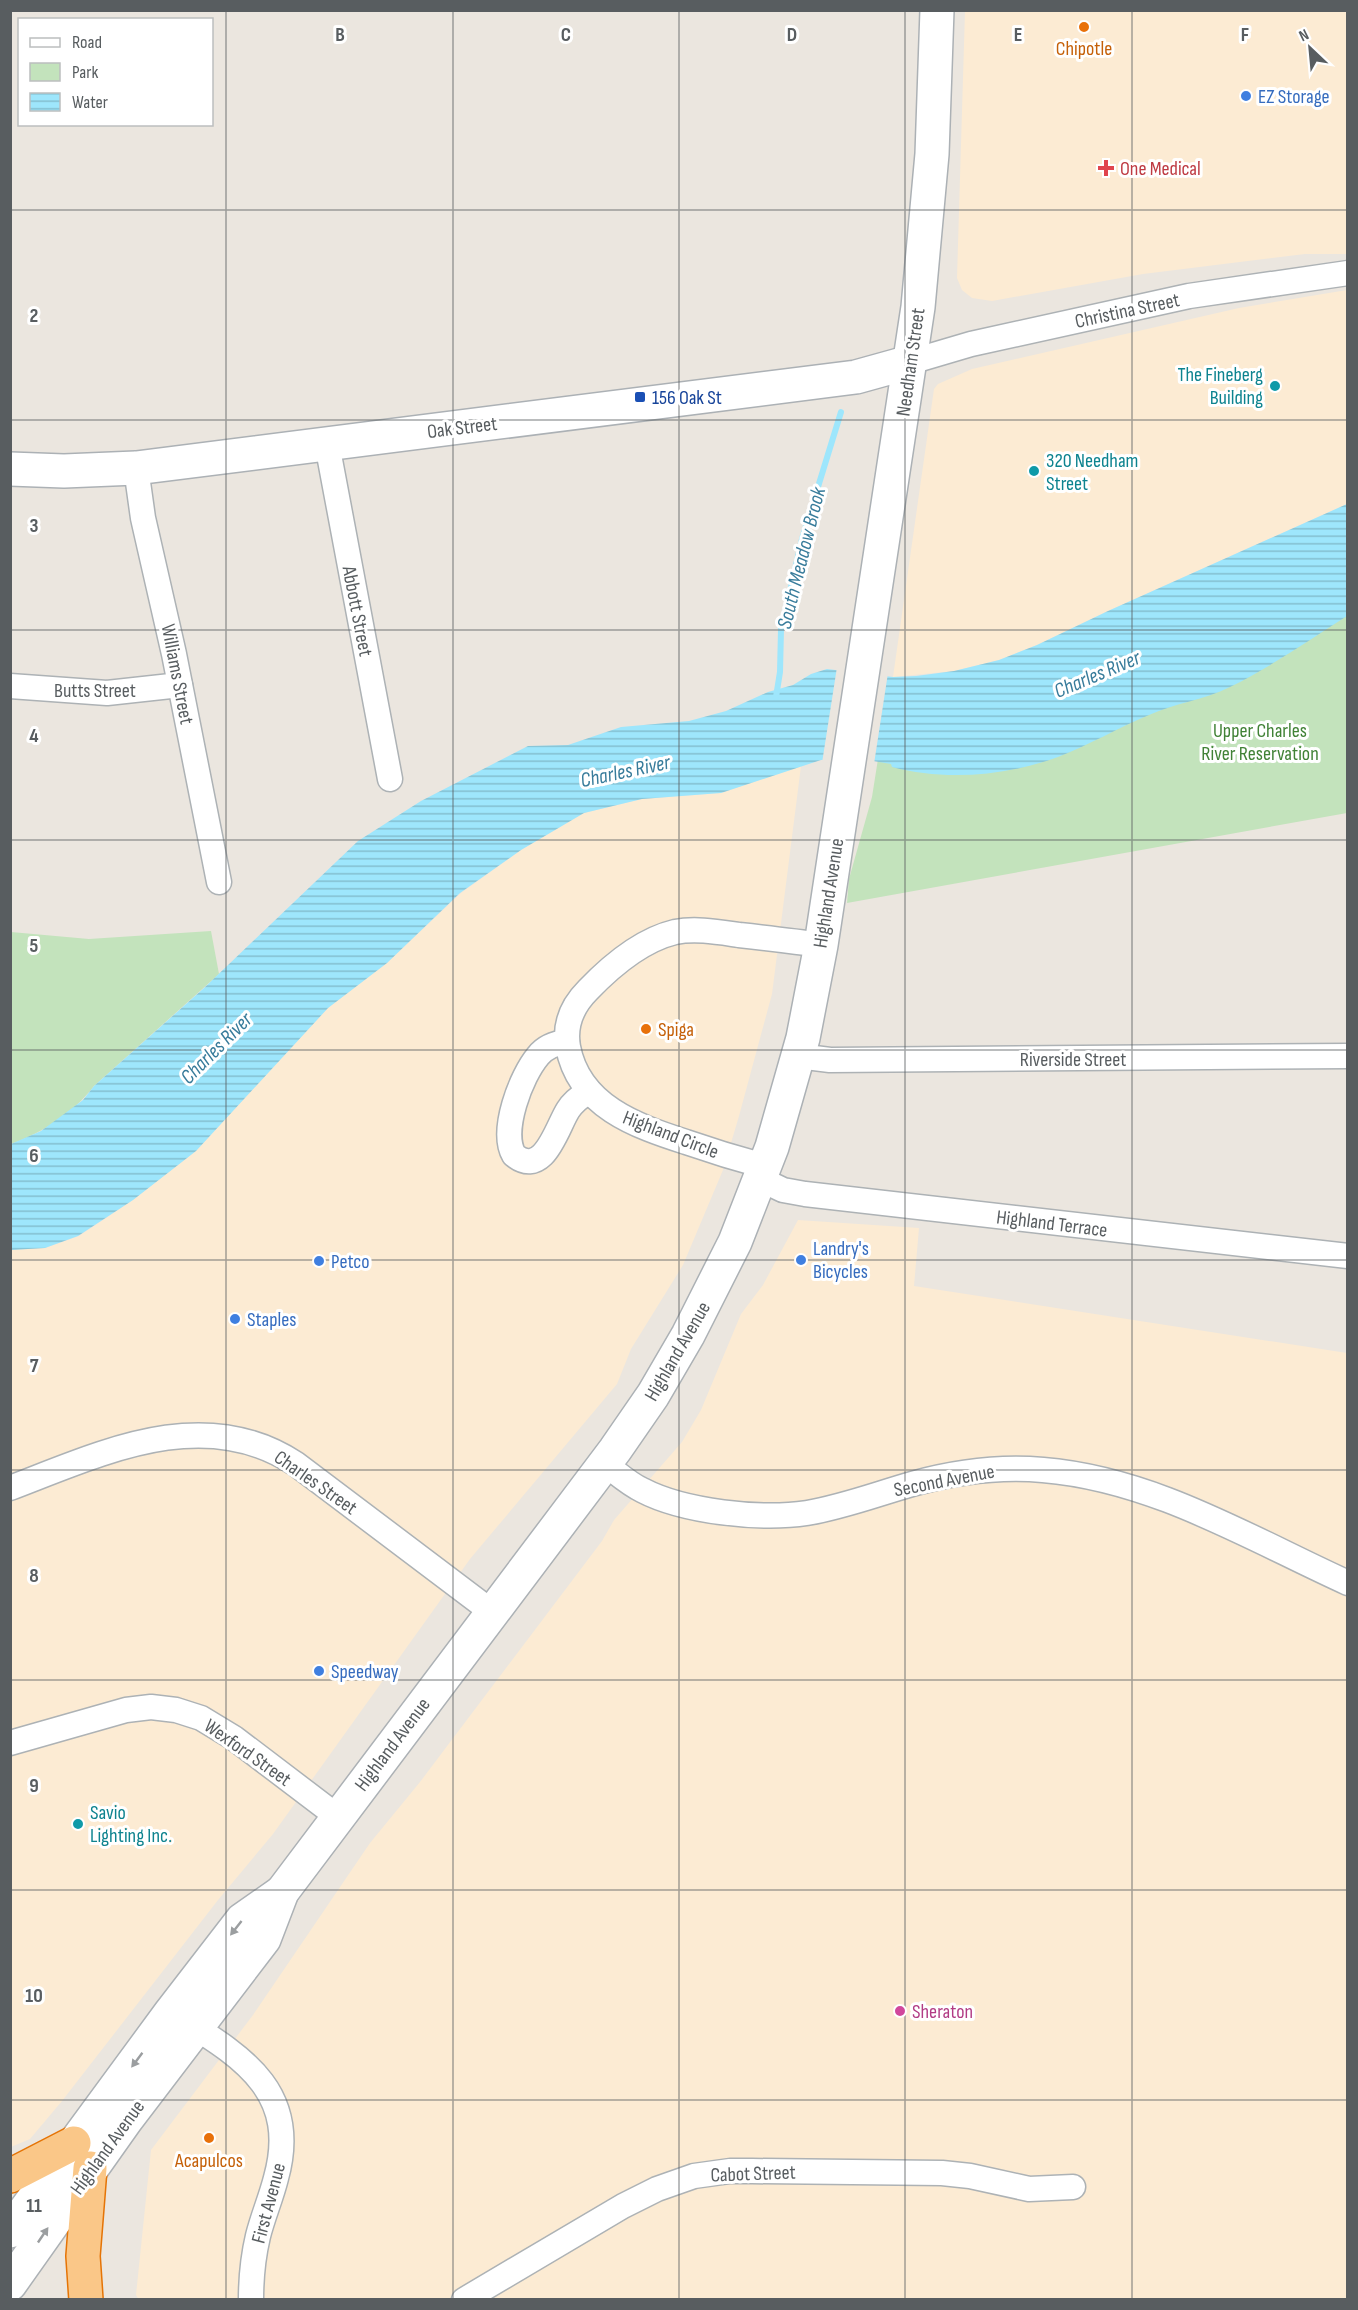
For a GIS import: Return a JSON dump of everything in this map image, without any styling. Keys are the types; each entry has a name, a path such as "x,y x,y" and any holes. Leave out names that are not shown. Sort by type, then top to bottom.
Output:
{"highway":[{"path":"10,2176 82,2156 86,2300"}],"main road":[{"name":"Needham Street","path":"856,711 918,307 928,198 937,10"},
{"name":"Oak Street","path":"10,469 64,471 136,468 856,377 910,362"},
{"name":"Highland Avenue","path":"10,2231 82,2156 184,2020 242,1920 282,1892 635,1423 688,1335 733,1246 762,1173 784,1108 798,1056 820,945 856,711"},
{"name":"Highland Avenue","path":"10,2284 82,2156"}],"street":[{"name":"Christina Street","path":"910,362 971,344 1189,296 1347,273"},
{"name":"Abbott Street","path":"327,444 390,779"},
{"name":"Williams Street","path":"136,468 142,518 180,685 219,882"},
{"name":"Butts Street","path":"10,686 106,693 180,685"},
{"name":"Highland Circle","path":"762,1173 633,1123 608,1109 589,1091 574,1067 567,1042 569,1018 581,998 613,967 646,945 676,932 701,931 820,945"},
{"path":"567,1042 545,1049 533,1062 526,1075 515,1102 509,1129 509,1143 514,1155 519,1159 532,1160 545,1152 554,1140 567,1112 577,1099 589,1091"},
{"name":"Riverside Street","path":"798,1056 830,1060 1347,1056"},
{"name":"Highland Terrace","path":"762,1173 783,1190 805,1194 1347,1256"},
{"name":"Charles Street","path":"10,1488 134,1443 189,1436 240,1440 270,1449 296,1464 492,1612"},
{"name":"Second Avenue","path":"605,1464 642,1490 662,1498 705,1509 760,1515 789,1515 816,1511 914,1484 981,1470 1021,1469 1067,1473 1116,1482 1155,1494 1347,1583"},
{"name":"Wexford Street","path":"10,1743 126,1710 151,1707 176,1710 201,1718 234,1738 338,1817"},
{"name":"First Avenue","path":"184,2020 237,2058 259,2077 274,2098 279,2116 282,2135 280,2165 255,2251 250,2300"},
{"name":"Cabot Street","path":"464,2300 631,2201 657,2188 694,2176 752,2171 942,2173 970,2176 1029,2189 1073,2187"}],"shaded area":[{"path":"965,11 1347,11 1347,254 1305,254 1143,274 992,301 972,298 962,290 957,278"},
{"path":"1347,290 1347,504 1037,645 999,660 954,671 893,677 934,389 938,384 972,369 1239,308"},
{"path":"801,766 772,994 723,1170 683,1265 631,1349 617,1384 470,1559 273,1834 218,1900 62,2101 30,2139 11,2147 11,1250 45,1248 79,1236 133,1200 196,1151 328,1008 387,963 461,893 521,850 584,813 642,799 721,793"},
{"path":"798,1220 919,1228 914,1286 1347,1353 1347,2299 139,2300 136,2295 151,2150 253,2015 370,1843 420,1782 602,1541 614,1520 682,1442 701,1410 741,1314 763,1285"}],"green space":[{"name":"Upper Charles River Reservation","path":"1347,605 1347,813 847,903 849,879 872,797 878,759"},
{"path":"211,931 219,974 67,1113 46,1128 11,1144 11,932 89,939"}],"water":[{"name":"Charles River","path":"1347,504 1347,616 1260,671 1210,695 1137,720 1058,757 1018,769 954,775 912,771 892,767 891,764 861,759 821,760 721,793 642,799 584,813 521,850 460,893 387,963 328,1008 196,1151 133,1200 78,1236 45,1248 11,1250 11,1144 41,1131 83,1100 94,1086 204,988 358,841 421,801 528,746 568,745 621,727 689,721 726,711 827,669 893,677 916,676 954,671 999,660 1037,645"}],"pier":[{"path":"837,667 888,673 874,764 822,763"}],"waterway":[{"name":"South Meadow Brook","path":"776,697 780,672 781,630 802,539 841,412"}],"place":[{"name":"Chipotle","path":"1084,27"},
{"name":"EZ Storage","path":"1246,96"},
{"name":"One Medical","path":"1106,168"},
{"name":"The Fineberg Building","path":"1275,386"},
{"name":"156 Oak St","path":"640,397"},
{"name":"320 Needham Street","path":"1034,471"},
{"name":"Spiga","path":"646,1029"},
{"name":"Landry's Bicycles","path":"801,1260"},
{"name":"Petco","path":"319,1261"},
{"name":"Staples","path":"235,1319"},
{"name":"Speedway","path":"319,1671"},
{"name":"Savio Lighting Inc.","path":"78,1824"},
{"name":"Sheraton","path":"900,2011"},
{"name":"Acapulcos","path":"209,2138"}]}
